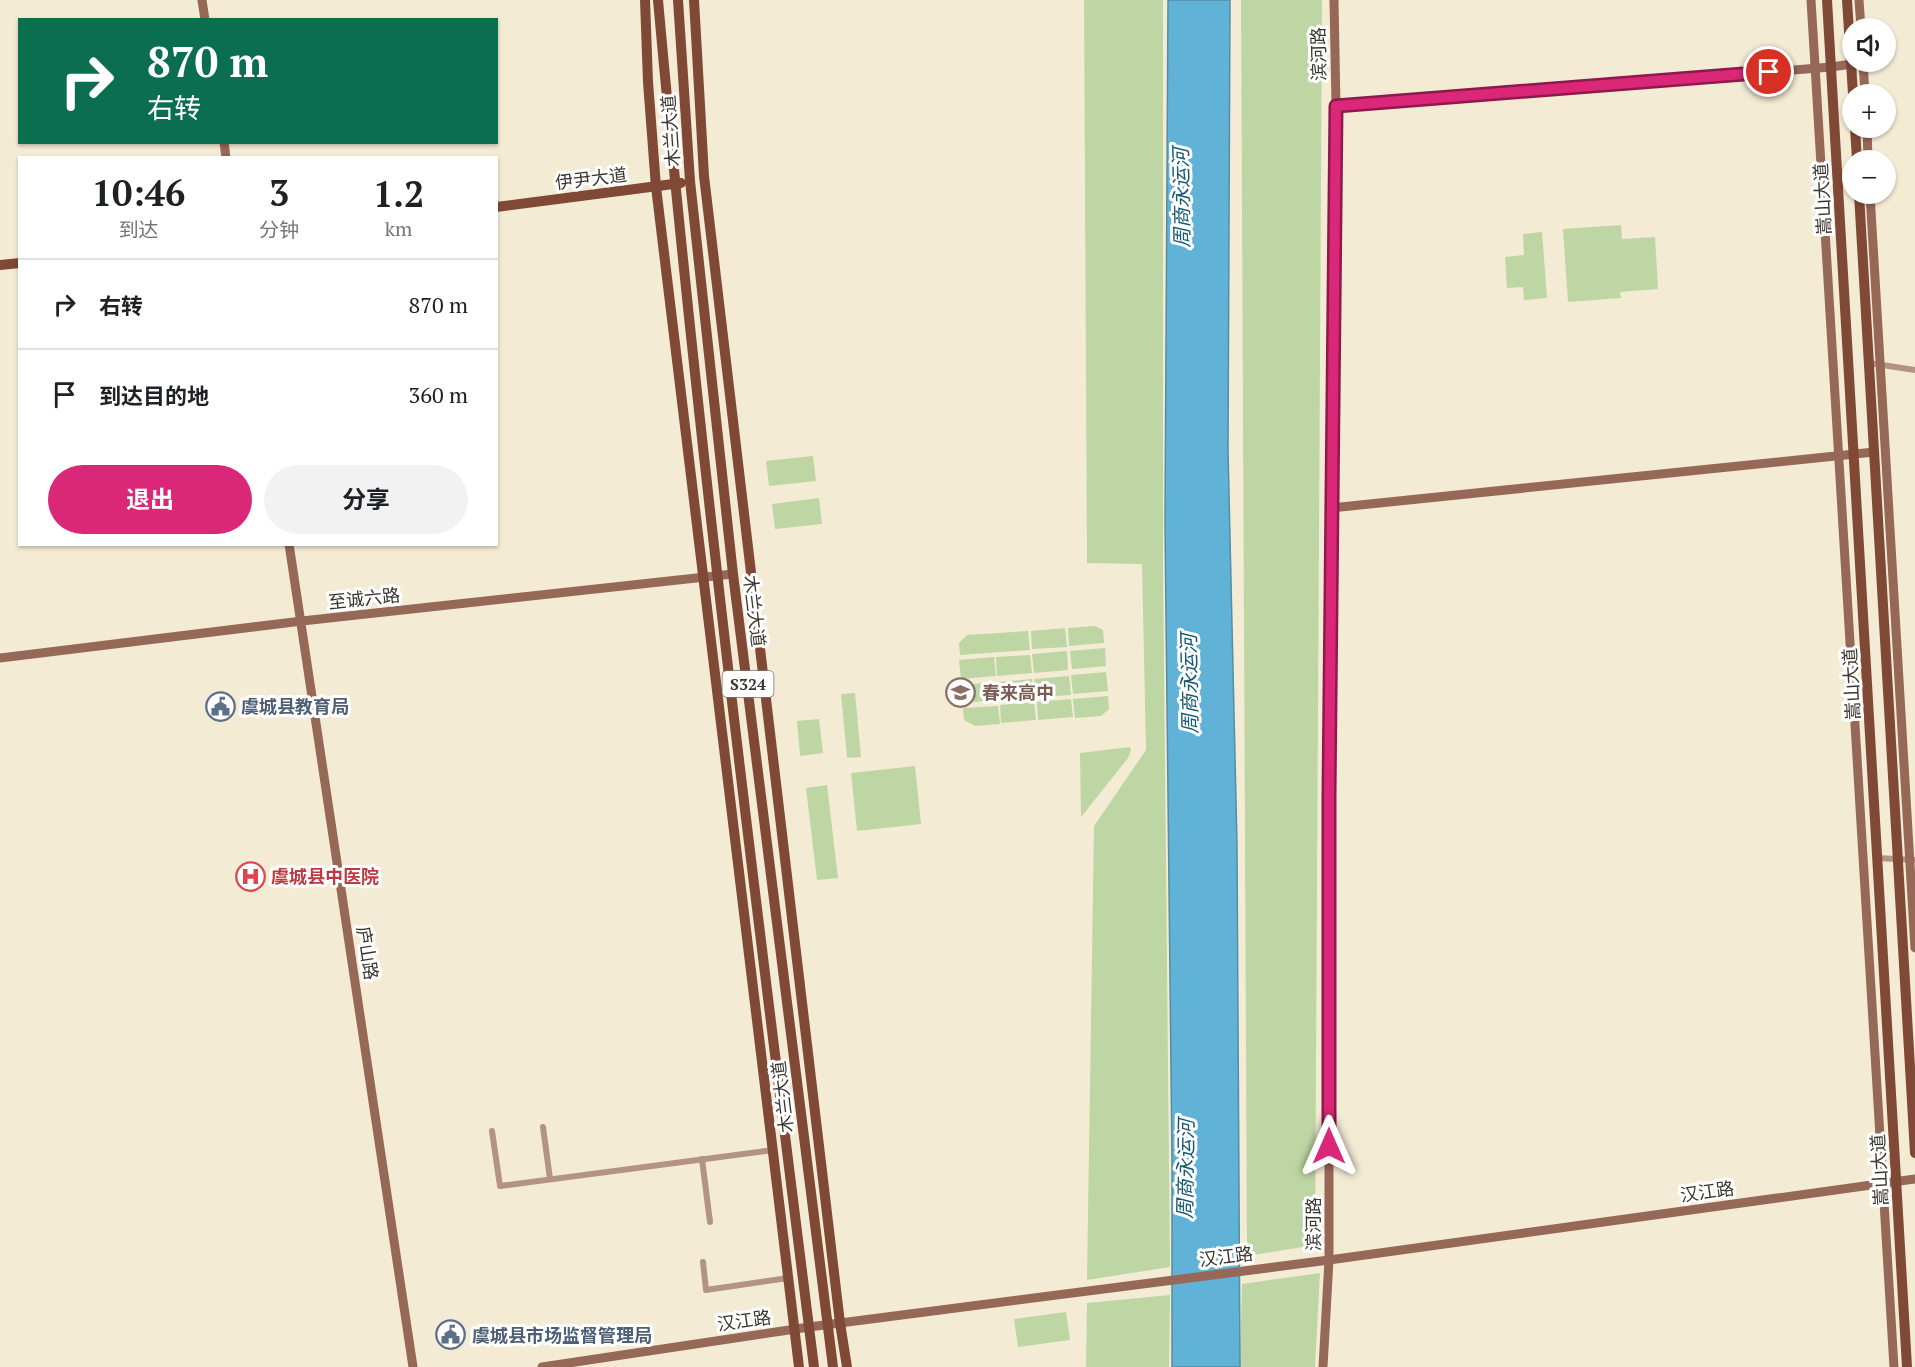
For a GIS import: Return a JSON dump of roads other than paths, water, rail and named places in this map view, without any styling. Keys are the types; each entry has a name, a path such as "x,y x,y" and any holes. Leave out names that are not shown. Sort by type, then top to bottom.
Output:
{"main road":[{"path":"645,0 648,82 656,187 799,1367"},
{"name":"木兰大道","path":"658,0 674,184 737,754 814,1367"},
{"name":"木兰大道","path":"678,0 690,181 733,574 833,1367"},
{"path":"694,0 704,176 847,1367"},
{"name":"嵩山大道","path":"1827,0 1907,1367"},
{"path":"1847,0 1850,18"},
{"name":"伊尹大道","path":"498,207 690,181"},
{"name":"嵩山大道","path":"1860,204 1874,364 1874,452 1915,1153"},
{"path":"0,265 18,263"}],"street":[{"path":"202,0 205,18"},
{"name":"滨河路","path":"1323,1367 1329,1260 1329,782 1336,106 1334,0"},
{"path":"1811,0 1894,1367"},
{"path":"1859,0 1860,18"},
{"path":"1336,106 1842,65"},
{"path":"1870,204 1874,364 1912,859 1915,948"},
{"path":"1874,364 1915,370"},
{"path":"1331,508 1874,452"},
{"name":"庐山路","path":"289,546 413,1367"},
{"name":"至诚六路","path":"0,658 302,621 733,574"},
{"path":"1877,858 1912,859"},
{"path":"543,1127 550,1179"},
{"path":"492,1131 500,1186 773,1150"},
{"path":"702,1159 710,1222"},
{"name":"汉江路","path":"542,1367 840,1323 1329,1260 1915,1179"},
{"path":"703,1262 706,1290 788,1278"}],"water":[{"name":"周商永运河","path":"1168,0 1230,0 1228,450 1237,845 1240,1367 1172,1367 1165,522"}],"place":[{"name":"春来高中","path":"961,692"},
{"name":"虞城县教育局","path":"220,706"},
{"name":"虞城县中医院","path":"250,876"},
{"name":"虞城县市场监督管理局","path":"451,1335"}]}
